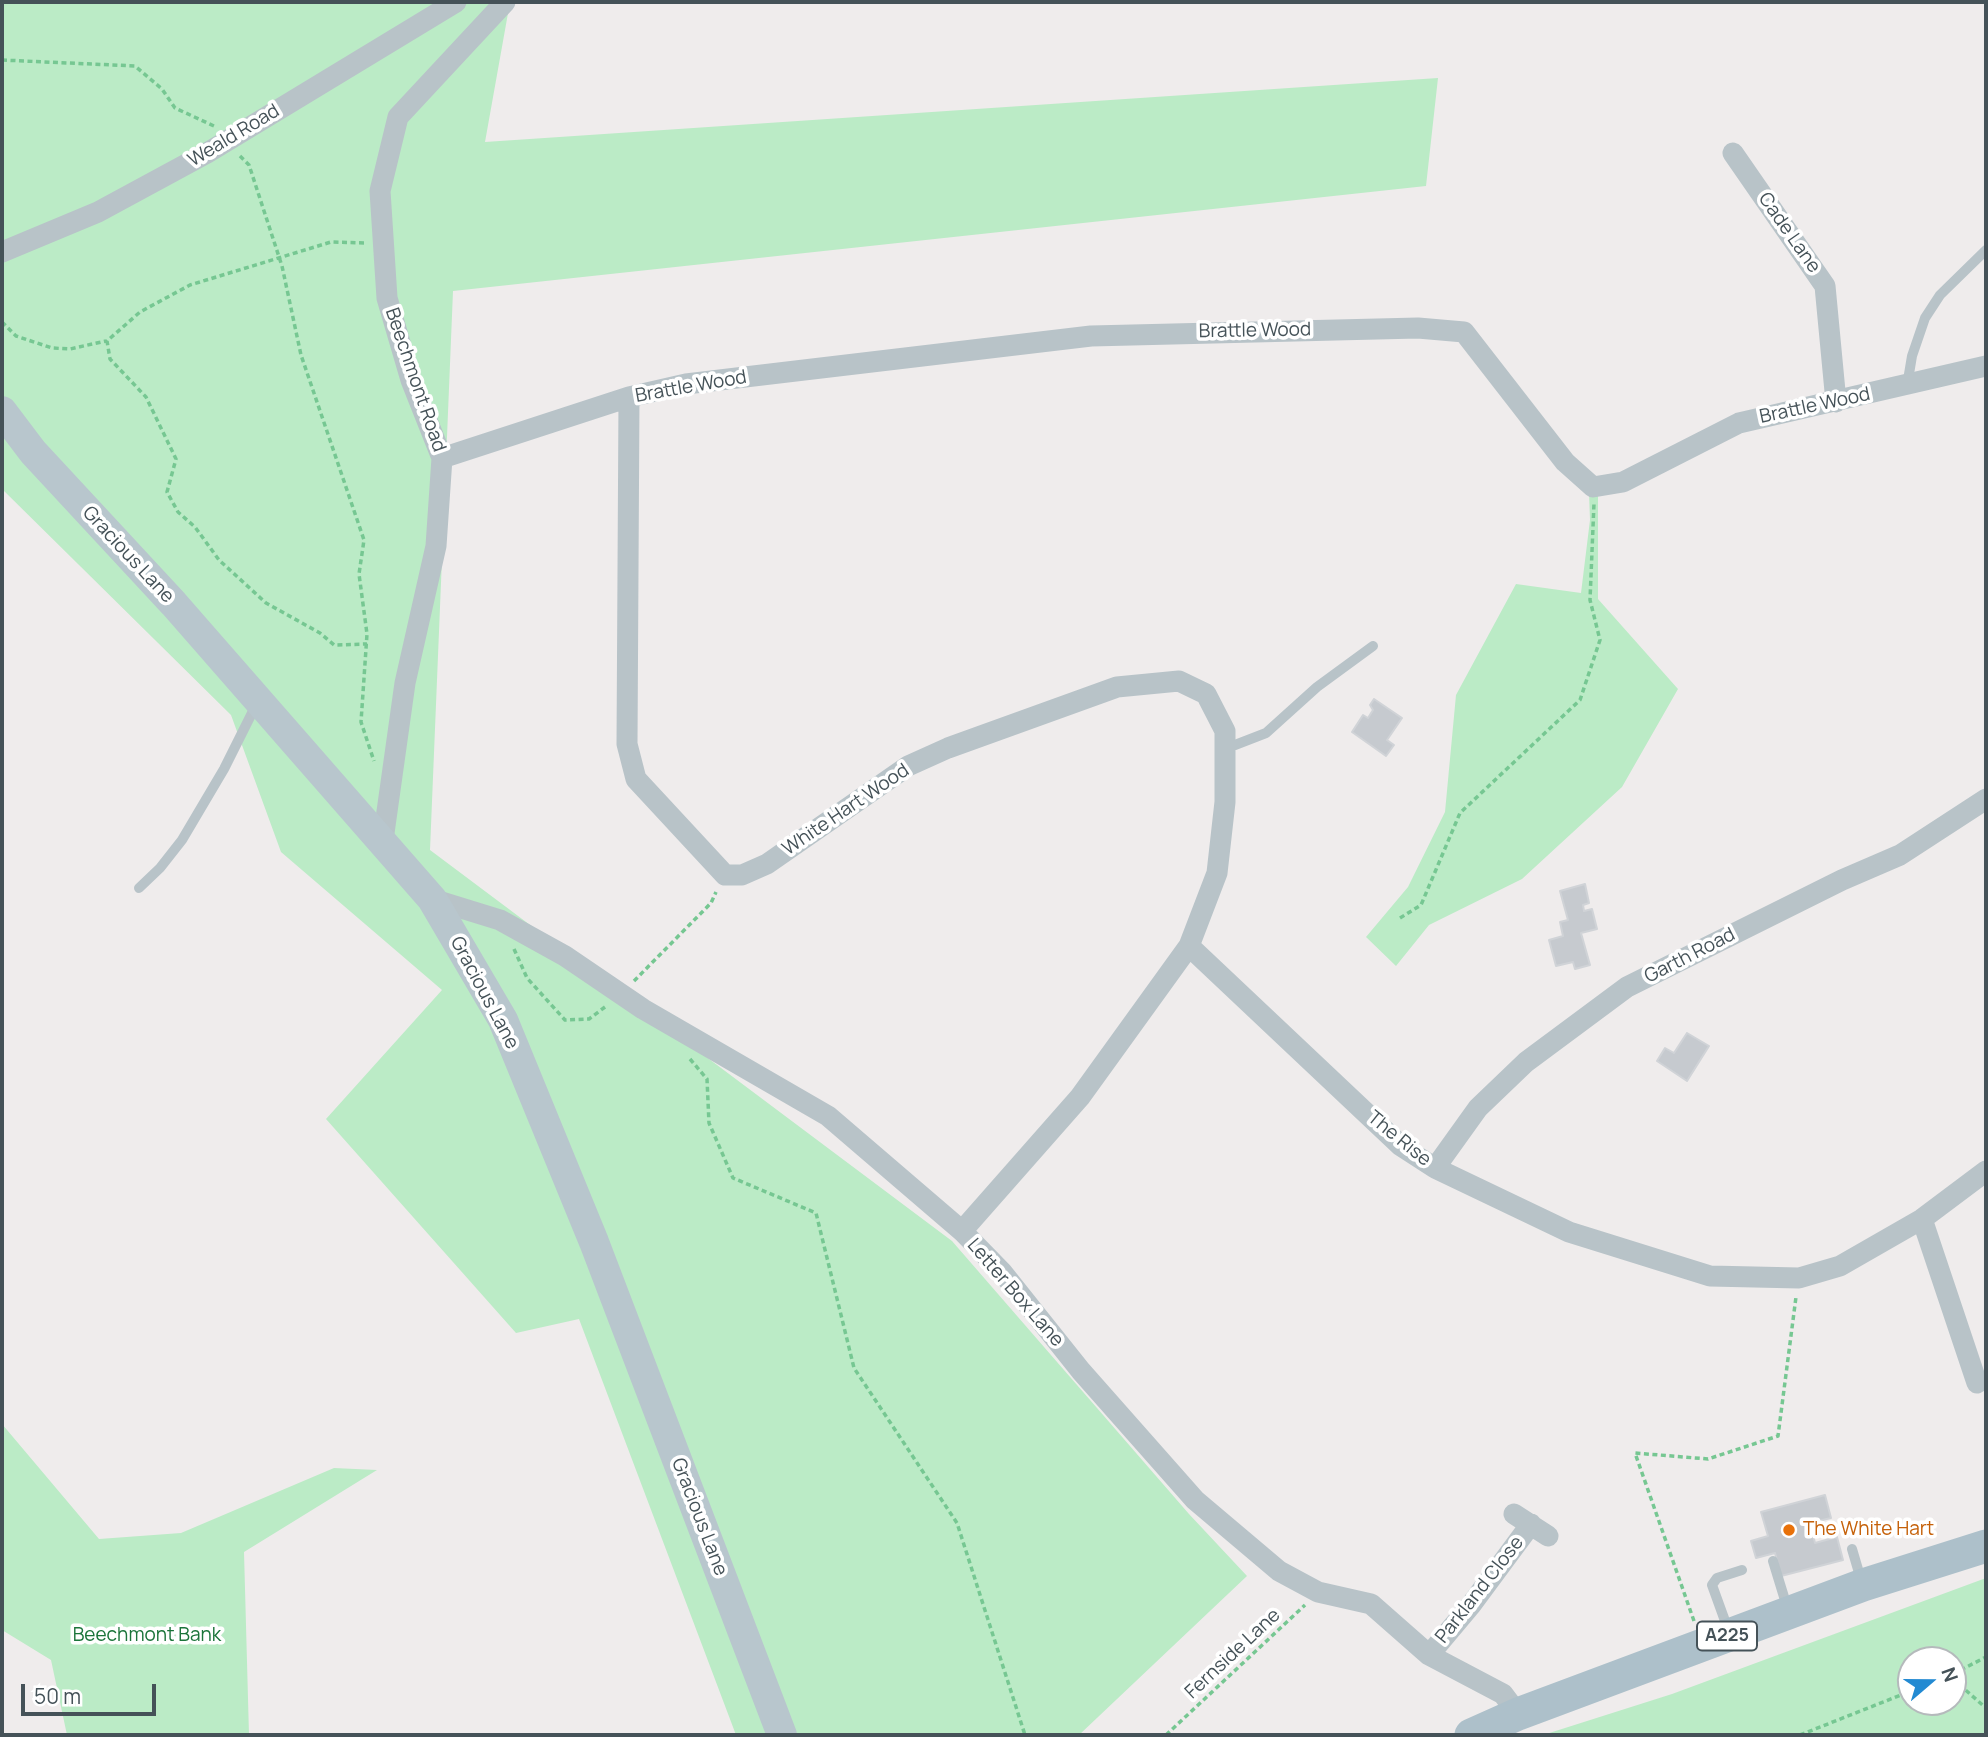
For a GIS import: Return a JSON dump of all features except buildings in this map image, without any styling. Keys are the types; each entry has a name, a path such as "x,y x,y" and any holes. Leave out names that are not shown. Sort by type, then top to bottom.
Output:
{"main road":[{"name":"A225","path":"1471,1735 1518,1714 1863,1585 1986,1546"}],"street":[{"name":"Weald Road","path":"2,252 98,212 228,141 456,2"},
{"name":"Beechmont Road","path":"383,840 405,683 436,546 442,458 411,380 387,298 380,191 398,117 505,2"},
{"name":"Cade Lane","path":"1733,153 1825,286 1836,402"},
{"name":"Brattle Wood","path":"442,458 629,397 686,384 1091,336 1418,328 1464,332 1565,463 1593,487 1623,482 1739,423 1986,366"},
{"path":"629,397 627,744 636,779 725,874"},
{"name":"Gracious Lane","path":"2,411 33,452 174,604 432,899 503,1020 552,1136 782,1735"},
{"name":"White Hart Wood","path":"725,874 742,875 767,864 908,766 948,748 1117,687 1179,681 1206,694 1225,731 1225,802 1217,873 1189,946"},
{"name":"Garth Road","path":"1436,1168 1478,1108 1526,1062 1628,987 1842,880 1900,855 1986,799"},
{"name":"Letter Box Lane","path":"432,899 500,920 565,956 621,994 828,1116 962,1231 1029,1302 1081,1371 1195,1500 1279,1571 1318,1592 1371,1604 1429,1655 1503,1694 1518,1714"},
{"path":"962,1231 1080,1097 1189,946"},
{"name":"The Rise","path":"1189,946 1401,1146 1484,1194 1569,1232 1710,1276 1799,1278 1840,1266 1922,1219 1986,1171"},
{"path":"1922,1219 1975,1384"},
{"name":"Parkland Close","path":"1429,1655 1471,1605 1531,1525"}],"lane":[{"path":"1907,386 1912,356 1925,318 1941,295 1986,250"},
{"path":"1224,746 1235,746 1266,733 1283,721 1317,687 1373,646"},
{"path":"139,888 182,841 224,769 258,701"},
{"path":"1852,1549 1863,1585"},
{"path":"1773,1561 1789,1613"},
{"path":"1717,1640 1712,1585 1717,1578 1742,1570"}],"path":[{"path":"2,60 135,66 162,89 175,108 211,123 249,165 279,257 301,355 364,540 359,574 367,644 361,722 377,768"},
{"path":"2,322 16,336 52,348 69,349 107,341 140,312 190,285 331,242 384,244"},
{"path":"107,341 110,359 146,397 176,459 167,492 178,512 195,527 219,560 266,603 320,633 334,645 367,644"},
{"path":"1400,918 1421,905 1461,813 1580,700 1600,640 1590,600 1595,519 1593,487"},
{"path":"500,920 527,978 565,1020 589,1019 621,994 711,903 725,874"},
{"path":"683,1051 706,1079 709,1123 733,1178 816,1213 854,1368 957,1524 1025,1735"},
{"path":"1717,1640 1635,1453 1709,1459 1778,1436 1799,1278"},
{"name":"Fernside Lane","path":"1166,1735 1318,1592"},
{"path":"1967,1668 1986,1657"},
{"path":"1967,1690 1986,1708"},
{"path":"1800,1735 1897,1697"}],"green space":[{"path":"2,2 510,2 485,142 1438,78 1426,186 453,291 430,850 952,1241 1189,1514 1247,1576 1079,1735 736,1735 579,1319 516,1333 326,1119 442,990 281,852 231,715 2,489"},
{"path":"1589,492 1598,492 1598,599 1678,689 1622,787 1522,879 1429,925 1396,966 1366,937 1408,887 1445,812 1456,695 1516,584 1581,593 1590,520"},
{"name":"Beechmont Bank","path":"2,1424 99,1539 181,1533 334,1468 377,1470 244,1552 249,1735 67,1735 51,1660 2,1630"},
{"path":"1986,1578 1986,1735 1543,1735 1672,1694"}],"place":[{"name":"The White Hart","path":"1789,1530"}]}
